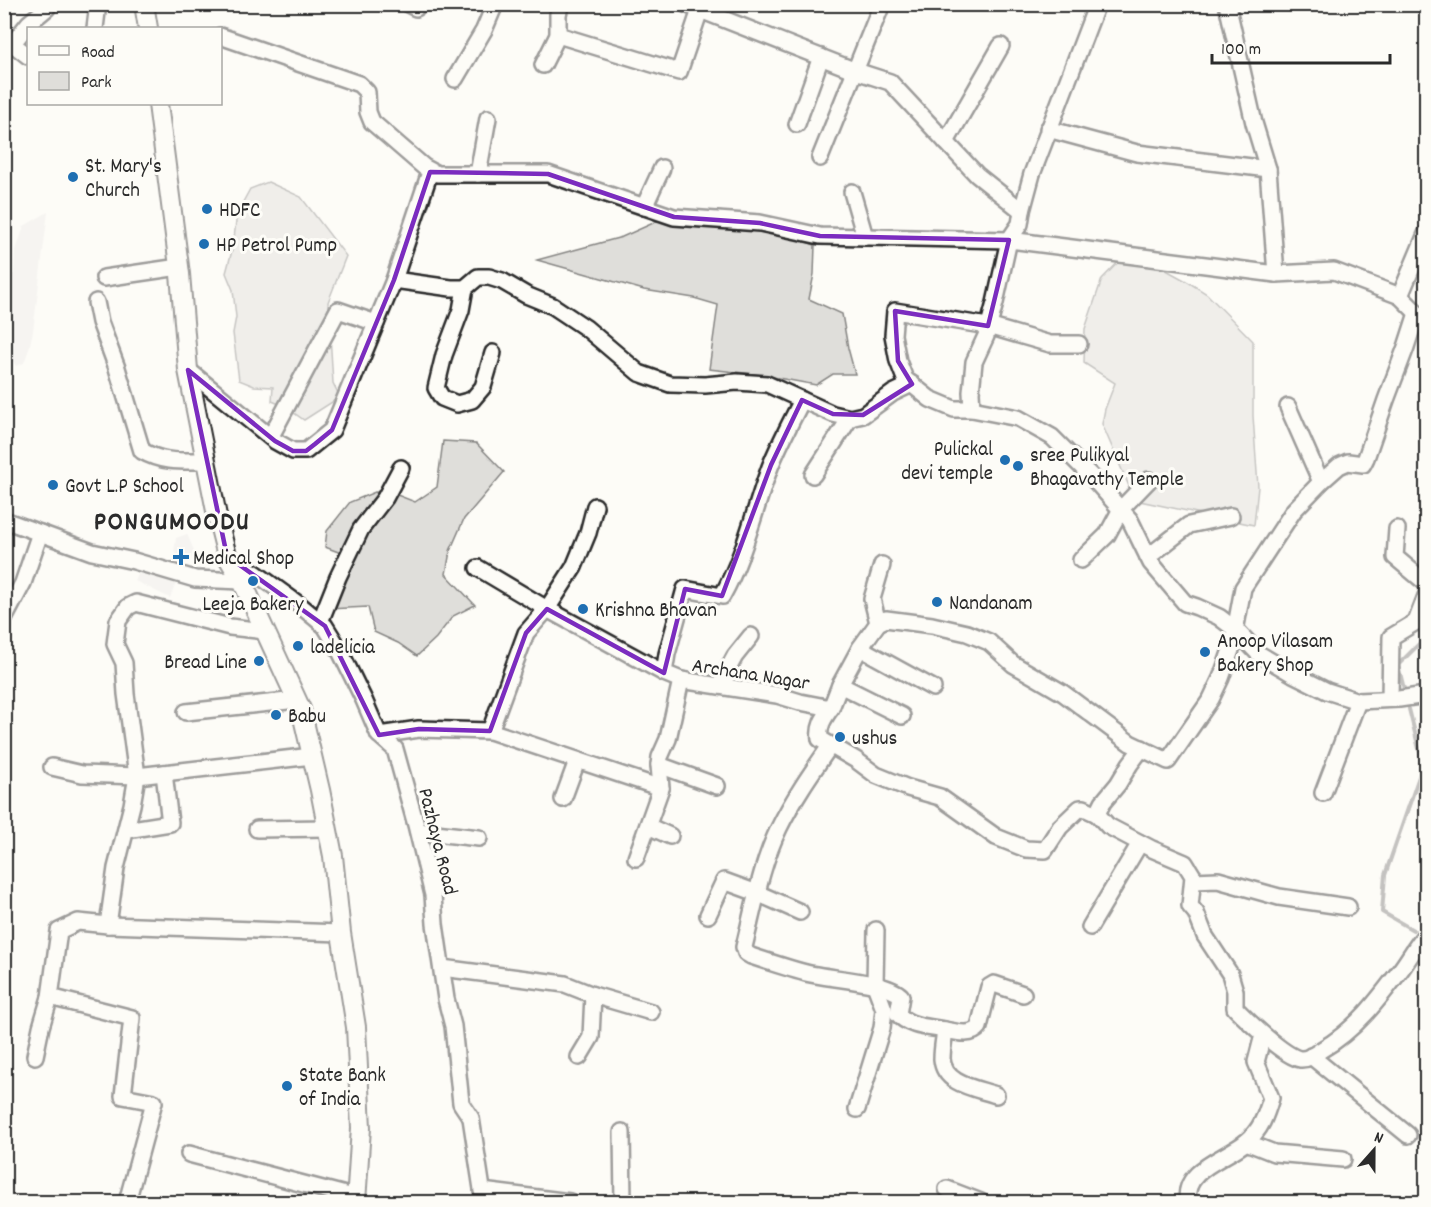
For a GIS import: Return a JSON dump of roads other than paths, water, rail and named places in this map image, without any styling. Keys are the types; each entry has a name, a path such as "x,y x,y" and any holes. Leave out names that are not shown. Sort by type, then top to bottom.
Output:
{"main road":[{"path":"144,4 148,27"},
{"path":"158,105 179,267 188,370 217,516 227,556 242,581 301,709 328,828 340,933 356,1027 361,1128 356,1200"}],"street":[{"path":"27,55 9,40 49,4"},
{"path":"95,27 98,4"},
{"path":"455,79 484,30 495,4"},
{"path":"543,64 558,35 558,14 561,4"},
{"path":"820,158 882,4"},
{"path":"972,409 974,362 986,336 1009,240 1020,224 1032,174 1097,4"},
{"path":"1227,4 1254,123 1268,169 1276,274"},
{"path":"558,35 679,72 693,7 720,11 821,57 890,82 976,175 1022,211"},
{"path":"222,37 363,86 367,92 369,119 430,172 437,174 548,174 674,217 760,223 820,236 1009,240 1276,274 1334,271 1400,296 1422,316 1406,347 1363,464 1348,462 1340,466 1294,510 1243,588 1232,647 1211,699 1168,761 1122,737 1063,693 1013,664 989,642 967,633 909,621 886,619 878,623 872,599 882,565"},
{"path":"946,142 1000,46"},
{"path":"797,124 821,57"},
{"path":"478,174 488,118"},
{"path":"1048,129 1137,153 1268,169"},
{"path":"644,207 662,168"},
{"path":"188,370 275,441 293,451 306,452 332,430 394,279 430,172"},
{"path":"852,192 865,237"},
{"path":"1400,296 1421,261 1426,234"},
{"path":"104,278 179,267"},
{"path":"493,352 483,387 472,400 457,404 442,398 436,388 444,355 461,309 465,288 478,277 502,281 526,295 553,306 586,328 639,374 670,384 705,385 737,382 767,384 833,414 850,418 863,415 893,393 912,384"},
{"path":"394,279 465,288"},
{"path":"96,302 100,322 117,368 142,450 162,460 206,461"},
{"path":"270,436 338,309 376,322"},
{"path":"1079,344 1050,344 988,326 895,311 893,335 898,361 905,379 930,399 954,408 1018,418 1052,437 1130,520 1151,563 1185,603 1219,617 1236,630 1259,654 1327,692 1358,700 1421,696"},
{"path":"664,673 685,590 722,596 732,579 746,542 771,465 802,400"},
{"path":"1288,407 1321,482"},
{"path":"813,476 850,418"},
{"path":"321,622 338,577 361,529 385,498 401,468"},
{"path":"1081,560 1107,535 1121,509 1149,480"},
{"path":"490,731 526,633 547,609 574,567 588,533 595,506"},
{"path":"1148,557 1189,525 1231,516"},
{"path":"4,520 92,552 134,561 195,579 242,581"},
{"path":"1398,530 1395,557 1426,583"},
{"path":"4,619 23,583 40,533"},
{"name":"Pazhaya Road","path":"227,556 265,580 325,626 338,647 379,735 395,749 434,895 435,924 446,999 453,1026 461,1103 471,1118 483,1197"},
{"path":"478,568 547,609 681,680"},
{"path":"1390,699 1391,637 1416,622 1426,596"},
{"path":"108,925 116,868 137,776 124,663 115,644 118,621 128,607 140,604 230,627 265,631"},
{"name":"Archana Nagar","path":"661,788 660,757 668,739 681,680 777,694 800,702 831,708 840,685 860,648 878,623"},
{"path":"723,686 729,667 751,636"},
{"path":"860,648 933,688"},
{"path":"840,685 902,716"},
{"path":"186,712 297,700"},
{"path":"1323,793 1358,700"},
{"path":"831,708 819,733 820,739 856,760 876,775 908,788 940,797 996,837 1026,849 1045,850 1060,827 1080,808 1084,808 1097,814 1108,826 1185,863 1193,876 1190,906 1196,913 1205,936 1230,974 1235,991 1234,1008 1263,1035 1293,1056 1303,1059 1311,1056 1332,1044 1363,1017 1426,934"},
{"path":"379,735 419,729 490,731 661,788 636,858"},
{"path":"830,746 796,796 779,827 767,858 744,947 746,953 807,973 875,985 897,992 901,996 898,1014 903,1021 945,1030 971,1033 976,1031 991,985 1023,994"},
{"path":"1097,814 1103,802 1119,784 1142,748"},
{"path":"52,767 82,774 137,776 312,756"},
{"path":"563,799 577,761"},
{"path":"659,765 717,786"},
{"path":"126,830 170,823 164,772"},
{"path":"648,826 670,836"},
{"path":"257,829 328,828"},
{"path":"418,831 479,838"},
{"path":"1090,927 1140,843"},
{"path":"1193,881 1218,880 1280,897 1347,907"},
{"path":"708,915 724,881 800,912"},
{"path":"35,1056 50,997 59,931 78,922 340,933"},
{"path":"857,1109 882,1028 884,1009 875,985 876,930"},
{"path":"442,968 565,984 651,1012"},
{"path":"579,1057 591,1037 593,995"},
{"path":"50,997 132,1018 123,1096 154,1102 127,1203"},
{"path":"945,1030 942,1058 944,1071 960,1083 996,1095"},
{"path":"1188,1203 1187,1189 1192,1180 1206,1167 1246,1142 1263,1123 1272,1098 1256,1062 1263,1035"},
{"path":"1311,1056 1408,1135"},
{"path":"622,1132 623,1203"},
{"path":"1246,1142 1274,1153 1343,1159"},
{"path":"189,1154 356,1200"},
{"path":"947,1189 981,1203"},
{"path":"483,1197 570,1202"}],"waterway":[{"path":"1404,689 1398,665 1426,637"},
{"path":"1409,709 1423,765 1385,875 1382,912 1413,930"}],"place":[{"name":"St. Mary's Church","path":"73,177"},
{"name":"HDFC","path":"207,209"},
{"name":"HP Petrol Pump","path":"204,244"},
{"name":"Pulickal devi temple","path":"1005,460"},
{"name":"sree Pulikyal Bhagavathy Temple","path":"1018,466"},
{"name":"Govt L.P School","path":"53,485"},
{"name":"Medical Shop","path":"181,557"},
{"name":"Leeja Bakery","path":"253,581"},
{"name":"Nandanam","path":"937,602"},
{"name":"Krishna Bhavan","path":"583,609"},
{"name":"ladelicia","path":"298,646"},
{"name":"Anoop Vilasam Bakery Shop","path":"1205,652"},
{"name":"Bread Line","path":"259,661"},
{"name":"Babu","path":"276,715"},
{"name":"ushus","path":"840,737"},
{"name":"State Bank of India","path":"287,1086"}],"district":[{"name":"PONGUMOODU","path":"172,520"}]}
